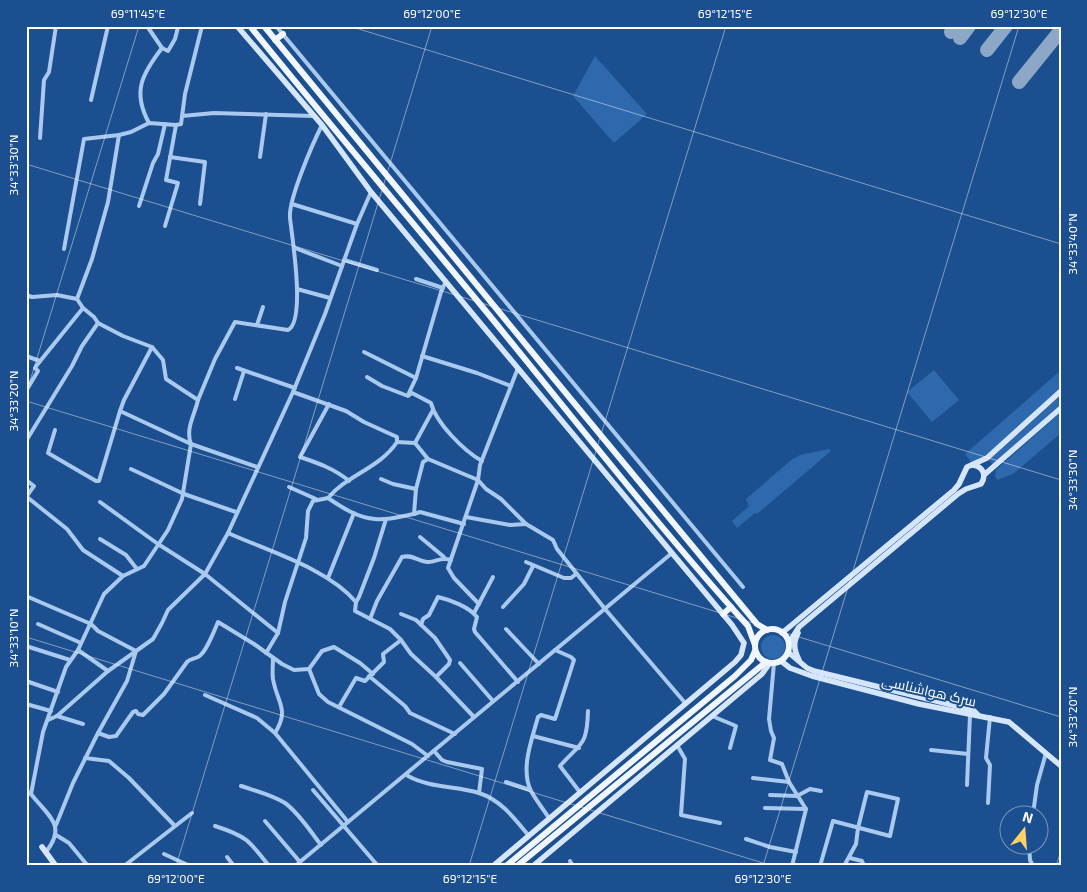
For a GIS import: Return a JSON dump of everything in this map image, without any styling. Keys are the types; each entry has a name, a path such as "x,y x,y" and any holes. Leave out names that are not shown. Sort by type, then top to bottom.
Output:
{"main road":[{"path":"237,26 314,116 325,124 480,304 578,426 748,626 761,660 770,663"},
{"path":"250,26 325,124 372,192 723,614 744,643 742,655 735,662 579,791 493,866"},
{"path":"264,26 336,116 758,624 767,630"},
{"path":"275,40 283,34"},
{"path":"325,124 336,116"},
{"path":"782,633 954,490 959,484 964,470 987,458 1061,391"},
{"path":"517,866 770,663 781,661 788,652 789,643 800,627 958,494 980,484 984,475 1061,408"},
{"path":"571,433 578,426"},
{"path":"970,466 978,466 984,475"},
{"path":"963,474 964,481 970,486 974,486"},
{"path":"723,614 731,607"},
{"path":"801,664 794,651 796,636 800,628 818,612"},
{"path":"506,866 735,676 751,660 758,636 767,630 775,629 782,633 789,643"},
{"path":"788,652 801,664 814,671 973,710 978,715"},
{"name":"سرک هواشناسی","path":"781,661 790,668 812,676 919,704 1009,722 1061,766"},
{"path":"533,866 762,674 770,663"},
{"path":"43,850 56,866"}],"street":[{"path":"40,138 44,80 49,72 56,26"},
{"path":"91,100 108,26"},
{"path":"147,26 162,48 168,51 175,39 178,27"},
{"path":"64,249 84,139 119,135 131,132 149,123 181,124 185,94 202,26"},
{"path":"276,26 743,587"},
{"path":"149,123 143,112 141,84 143,77 162,48"},
{"path":"182,116 214,113 314,116"},
{"path":"260,157 266,114"},
{"path":"140,206 152,163 158,154 165,124"},
{"path":"32,794 40,750 61,676 78,650 104,594 123,576 137,568 142,568 146,564 173,521 184,494 191,444 189,439 190,427 198,400 233,323 288,330 291,328 297,308 297,289 295,248 290,215 313,143 325,124"},
{"path":"166,226 178,183 166,180 176,125"},
{"path":"77,299 92,259 108,202 119,135"},
{"path":"170,157 205,162 200,204"},
{"path":"48,720 57,716 108,671 153,639 168,610 205,574 228,533 236,512 294,390 372,192"},
{"path":"292,204 358,224"},
{"path":"295,248 342,266"},
{"path":"344,260 377,270"},
{"path":"416,279 443,288"},
{"path":"408,396 416,378 446,282"},
{"path":"297,289 330,298"},
{"path":"26,295 32,297 57,295 77,299 98,323 123,336 152,347 162,360 166,380 198,400"},
{"path":"257,325 263,307"},
{"path":"26,391 38,371 35,368 83,308"},
{"path":"26,441 82,346 98,323"},
{"path":"55,430 48,453 98,481 124,400 152,347"},
{"path":"364,352 416,378"},
{"path":"26,356 40,362"},
{"path":"422,356 511,386"},
{"path":"237,368 346,410 364,422 397,437 397,442 387,455 332,493 328,498"},
{"path":"479,604 454,578 448,568 478,480 482,461 518,368"},
{"path":"235,399 244,371"},
{"path":"366,377 382,386 408,396 412,393 431,403 433,410 450,433 469,454 482,461"},
{"path":"329,404 300,456 327,466 350,481"},
{"path":"415,443 433,410"},
{"path":"120,411 191,444 257,467"},
{"path":"397,442 415,443 428,460 478,480 486,489 501,499 526,524 553,540 557,549 576,574 686,704"},
{"path":"414,514 416,489 423,462 428,460"},
{"path":"131,469 184,494 236,512"},
{"path":"381,479 393,484 416,489"},
{"path":"26,480 34,486 26,497 67,529 83,550 123,576"},
{"path":"289,487 316,499 328,498 354,513 374,519 420,512 464,524"},
{"path":"266,653 278,633 285,602 306,538 308,510 316,499"},
{"path":"100,502 158,544 205,574 278,633"},
{"path":"328,578 354,513"},
{"path":"466,517 510,525 526,524"},
{"path":"386,518 374,558 354,610 356,613 390,629 411,654 474,717"},
{"path":"228,533 328,578 356,602"},
{"path":"420,537 444,557 452,560"},
{"path":"100,539 126,555 137,568"},
{"path":"295,866 672,553"},
{"path":"370,619 377,601 402,557 410,556 428,562 444,557"},
{"path":"526,562 564,578 571,578 576,574"},
{"path":"503,607 524,584 533,566"},
{"path":"474,613 493,577"},
{"path":"26,596 91,624 98,631 136,651"},
{"path":"422,625 423,618 428,615 438,597 464,607 477,617 475,632 518,682"},
{"path":"401,614 416,620 422,625 435,638 450,660 449,664 436,677"},
{"path":"98,732 109,737 116,736 133,712 136,711 138,714 143,714 164,694 187,662 202,653 218,622 294,670 309,669"},
{"path":"38,624 81,643"},
{"path":"506,629 539,664"},
{"path":"339,707 356,678 365,681 384,662 383,654 401,640"},
{"path":"26,646 70,660"},
{"path":"309,669 322,651 334,648 360,663 410,713 455,734"},
{"path":"78,650 108,671"},
{"path":"549,818 530,790 526,775 526,765 539,716 556,719 574,660 555,650"},
{"path":"43,850 56,835 56,825 73,783 98,732 128,681 136,651"},
{"path":"273,658 272,677 282,712 282,722 275,733"},
{"path":"460,663 493,701"},
{"path":"770,663 769,719 774,738 770,760 782,764 789,782 797,796 804,803 806,809 792,866"},
{"path":"309,669 319,694 328,702 412,744 428,756"},
{"path":"26,681 58,692"},
{"path":"205,695 257,718 275,733 348,822"},
{"path":"26,704 51,711"},
{"path":"579,791 560,766 583,744 588,730 588,711"},
{"path":"967,785 970,714"},
{"path":"57,716 83,724"},
{"path":"712,716 736,726 730,748"},
{"path":"988,803 990,765 986,758 990,717"},
{"path":"533,736 579,748"},
{"path":"677,745 685,759 681,815 720,823"},
{"path":"434,750 442,760 447,762 482,768 479,793"},
{"path":"931,750 968,754"},
{"path":"1034,804 1037,785 1046,753"},
{"path":"86,758 109,762 129,778 174,825"},
{"path":"406,774 427,784 479,793 505,809 529,836"},
{"path":"753,778 789,782"},
{"path":"506,782 530,790"},
{"path":"241,786 286,804 320,845"},
{"path":"770,795 797,796 810,788 821,791"},
{"path":"314,790 378,866"},
{"path":"26,792 32,794 56,825"},
{"path":"821,866 834,821 858,828 890,836 898,798 867,792 858,828 856,844 844,866"},
{"path":"765,808 806,809"},
{"path":"124,866 174,825 192,813"},
{"path":"265,821 300,862"},
{"path":"215,826 242,836 250,842 269,866"},
{"path":"56,835 69,843 88,866"},
{"path":"746,839 770,847 796,852"},
{"path":"164,854 190,866"},
{"path":"227,857 234,866"},
{"path":"850,858 862,861 864,866"},
{"path":"570,861 573,866"}],"shaded area":[{"path":"595,56 647,114 614,143 573,96"},
{"path":"934,370 959,400 932,422 907,392"},
{"path":"1061,370 1061,389 987,458 972,463 965,454"},
{"path":"1061,395 1061,404 993,465 989,460"},
{"path":"1061,412 1061,433 1013,474 997,480 995,476 996,470"},
{"path":"831,450 830,452 757,514 755,513 737,528 732,521 749,506 746,499 791,460 800,455"},
{"path":"773,635 782,638 785,647 782,656 773,659 764,656 761,647 764,638"}],"taxiway":[{"path":"951,32 955,26"},
{"path":"960,38 969,26"},
{"path":"987,50 1006,26"},
{"path":"1019,82 1061,30"}]}
